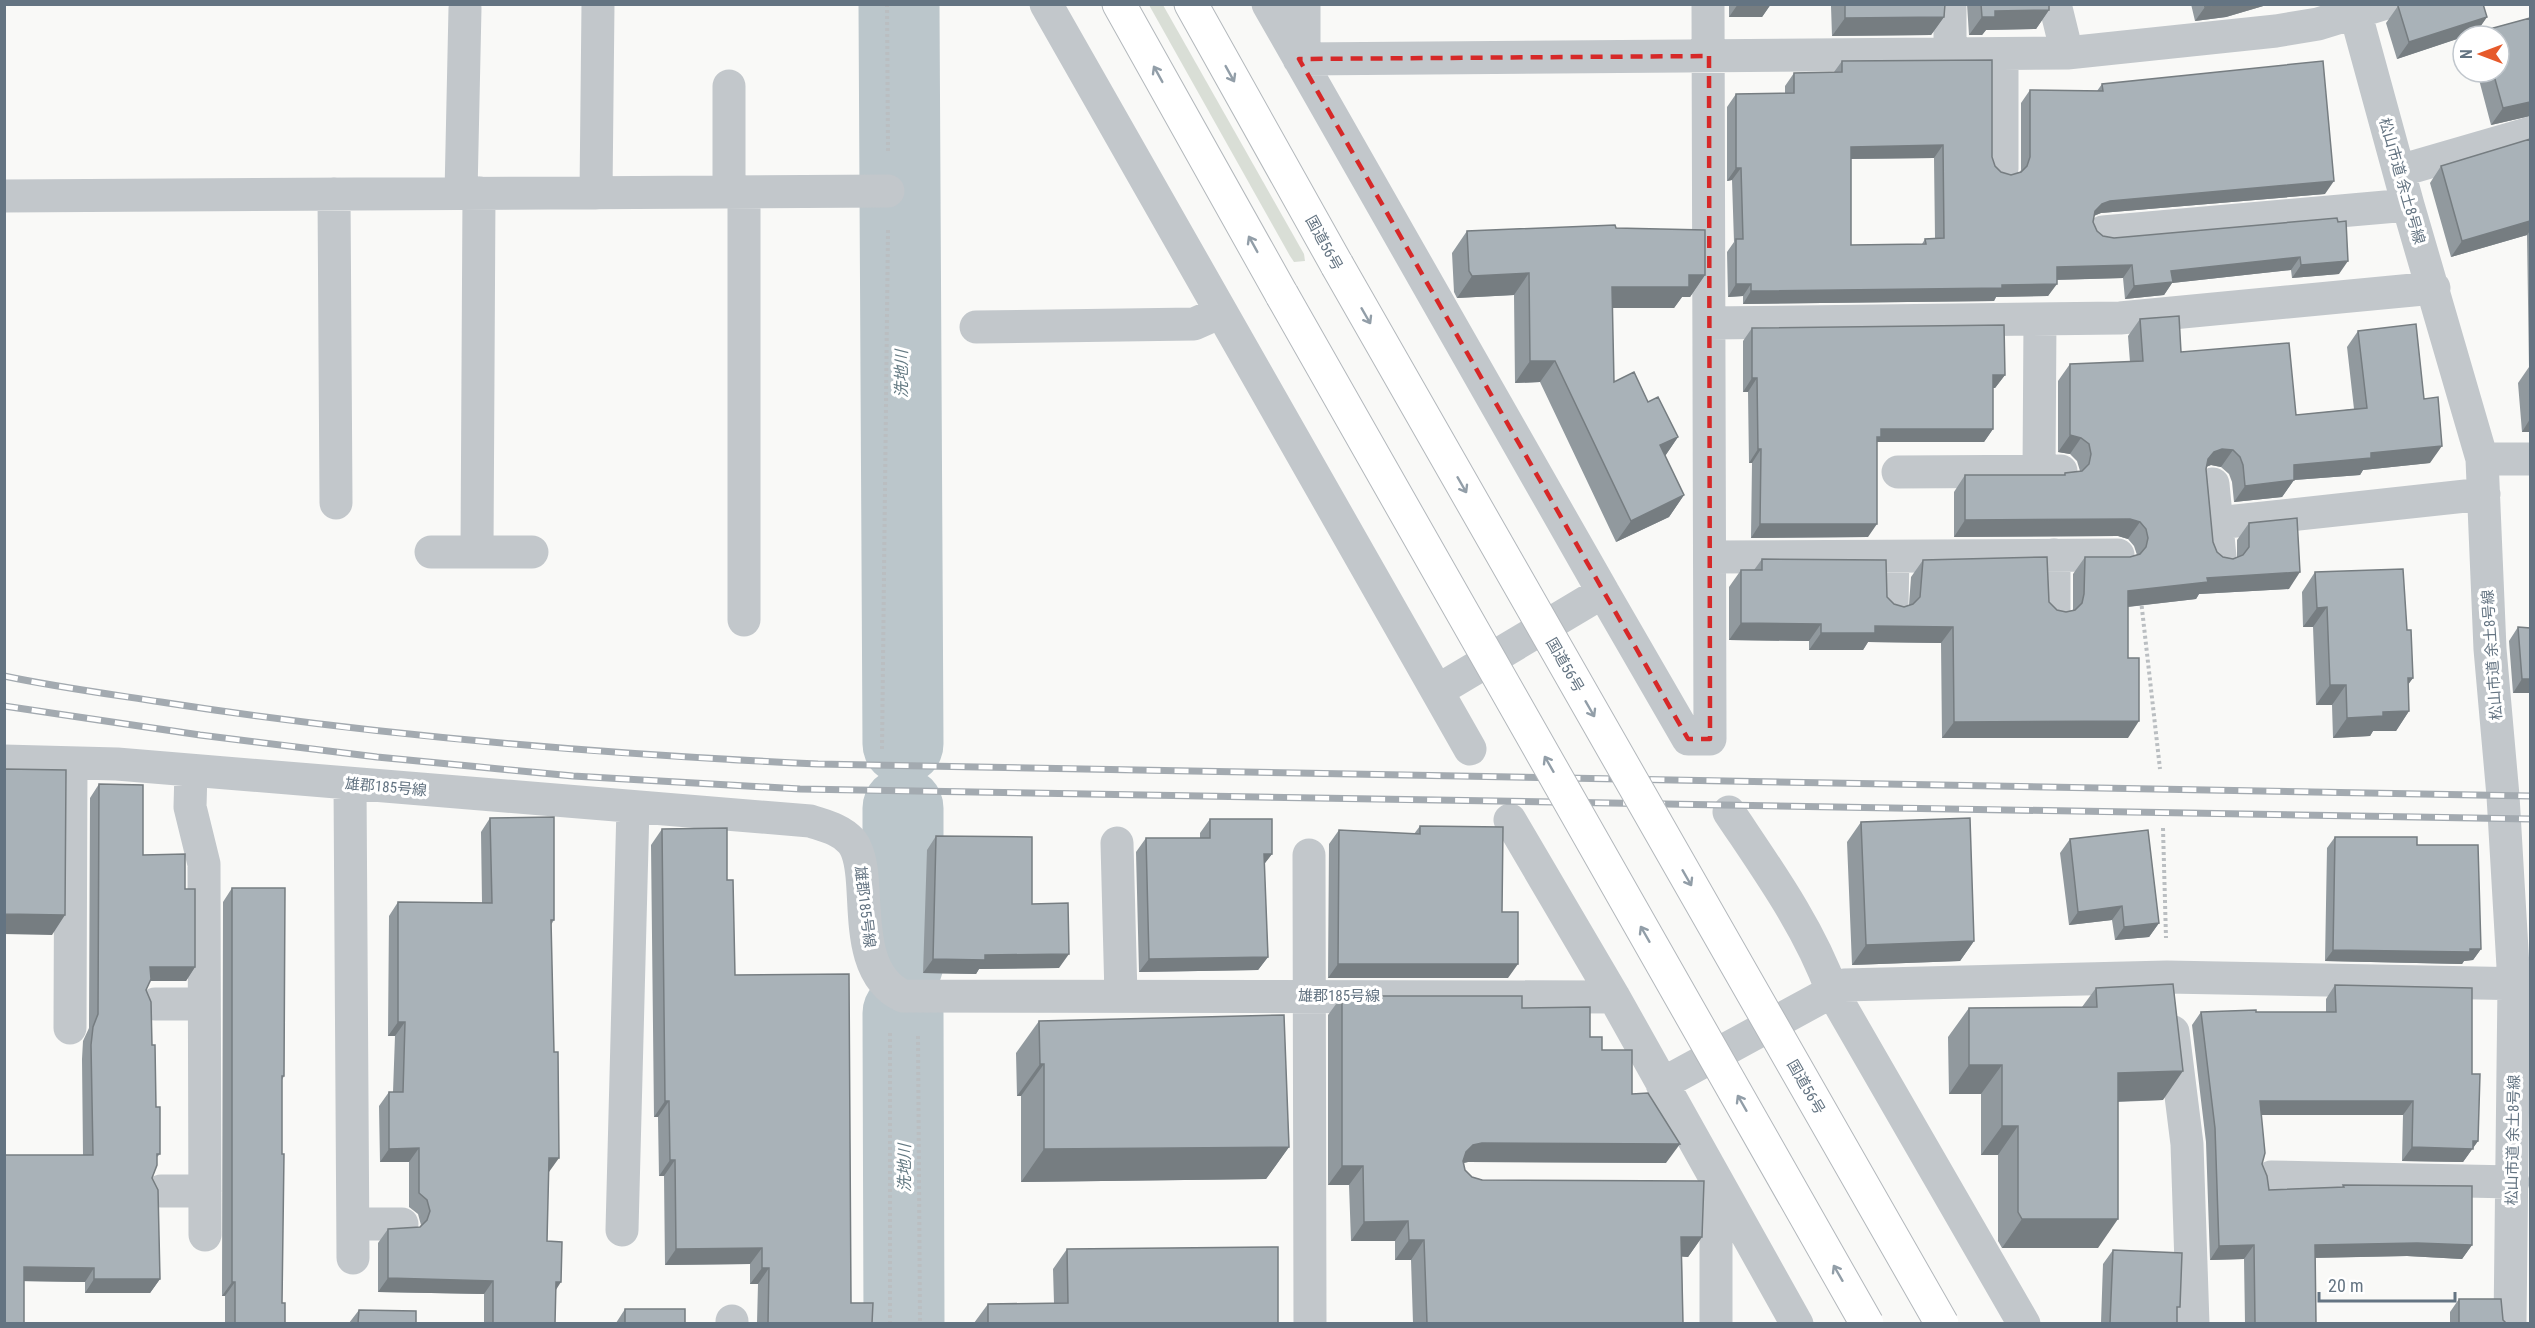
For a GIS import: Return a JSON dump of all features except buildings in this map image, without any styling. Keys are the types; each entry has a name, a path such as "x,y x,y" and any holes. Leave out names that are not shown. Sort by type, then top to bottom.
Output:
{"highway":[{"path":"1119,4 1867,1323"},
{"name":"国道56号","path":"1191,4 1336,265 1942,1323"}],"street":[{"path":"596,193 598,4"},
{"path":"1046,4 1470,749"},
{"path":"1268,4 1301,58 1688,739 1710,739 1708,4"},
{"path":"1301,58 1304,4"},
{"path":"1950,4 1950,54"},
{"path":"2055,4 2067,53"},
{"path":"1301,58 2067,53 2276,31 2318,24 2364,7"},
{"name":"松山市道 余土8号線","path":"2364,7 2399,171 2482,459 2490,649 2522,984 2522,1147 2513,1182 2510,1323"},
{"path":"465,8 477,552"},
{"path":"2002,54 2002,170"},
{"path":"729,86 737,192 744,620"},
{"path":"2399,171 2530,133"},
{"path":"4,196 888,191"},
{"path":"334,194 336,503"},
{"path":"2103,232 2408,205"},
{"path":"1709,323 2120,318 2434,288"},
{"path":"976,327 1194,324 1221,312"},
{"path":"1898,472 2050,472 2040,319"},
{"path":"2482,459 2530,459"},
{"path":"2213,484 2220,557"},
{"path":"2217,524 2484,494"},
{"path":"431,552 532,552"},
{"path":"2054,555 2054,610"},
{"path":"1710,557 2118,555"},
{"path":"1892,605 1893,557"},
{"path":"1437,691 1603,592"},
{"name":"雄郡185号線","path":"4,761 117,764 810,821 833,828 852,842 861,864 869,948 876,972 904,993 1614,997"},
{"path":"69,1028 71,763"},
{"path":"191,771 190,807 204,864 205,1235"},
{"path":"351,784 353,1258"},
{"path":"622,1230 633,807"},
{"path":"1729,812 1773,879 1821,960 1832,991 2024,1323"},
{"path":"1510,820 1614,997 1797,1323"},
{"path":"1117,843 1121,996"},
{"path":"1310,855 1310,1323"},
{"path":"2167,977 2187,1144 2193,1323"},
{"path":"1662,1084 1844,985 2167,977 2522,984"},
{"path":"155,1004 204,1004"},
{"path":"2271,1177 2513,1182"},
{"path":"1681,1182 1716,1182"},
{"path":"1716,1182 1716,1323"},
{"path":"161,1191 205,1191"},
{"path":"353,1224 402,1224"}],"path":[{"path":"882,748 888,191 887,4"},
{"path":"2141,598 2160,769"},
{"path":"2163,828 2167,977"},
{"path":"890,1323 904,993"},
{"path":"904,993 920,1323"}],"highlighted area":[{"path":"1709,56 1710,739 1688,739 1299,59"}],"shaded area":[{"path":"1149,5 1163,5 1304,254 1305,261 1294,262 1290,256"}],"waterway":[{"name":"洗地川","path":"899,4 903,744"},
{"name":"洗地川","path":"903,808 903,964"},
{"name":"洗地川","path":"903,1013 904,1324"}],"railway":[{"path":"4,676 243,714 407,734 653,755 818,764 2530,796"},
{"path":"4,706 200,735 377,757 573,776 800,789 2530,819"}]}
